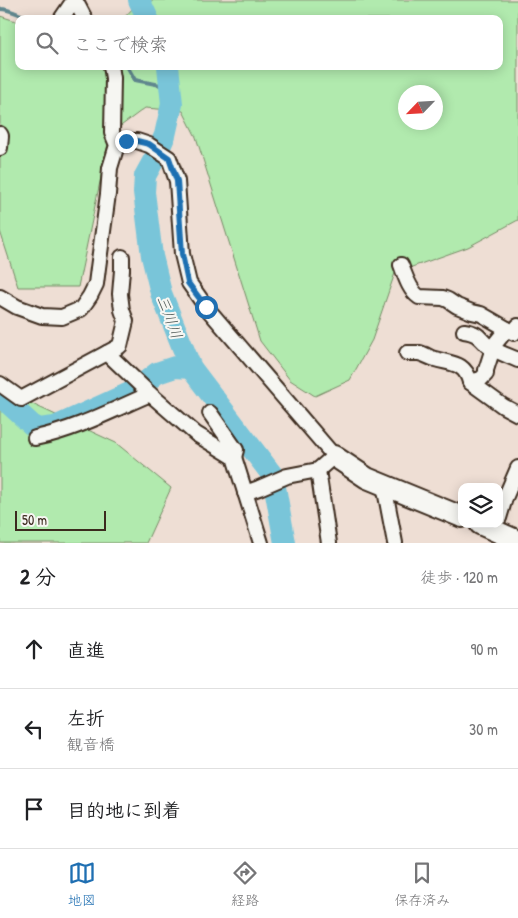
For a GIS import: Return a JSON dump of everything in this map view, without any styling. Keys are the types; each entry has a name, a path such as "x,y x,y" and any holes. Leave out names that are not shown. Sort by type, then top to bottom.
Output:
{"street":[{"path":"64,15 75,0 83,15"},
{"path":"0,297 17,307 42,316 62,316 81,309 96,284 110,168 117,145 112,133 112,70"},
{"path":"0,134 0,148"},
{"path":"117,145 126,141 137,141 149,144 169,158 177,181 182,254 188,283 206,307 334,456 367,478 458,515"},
{"path":"0,384 21,399 120,346 126,321 122,310 120,294 122,256"},
{"path":"401,265 416,295 443,298 457,306 513,328 494,346 486,374 481,379 470,382"},
{"path":"464,331 474,333 493,349 518,360"},
{"path":"107,353 196,434 234,457"},
{"path":"407,353 421,354 460,366 467,372 470,382 518,414"},
{"path":"35,438 54,434 82,424 148,392"},
{"path":"210,413 236,450 234,457 245,493 256,541"},
{"path":"245,493 287,476 318,470 334,456"},
{"path":"503,500 518,468"},
{"path":"318,470 329,543"},
{"path":"384,485 395,543"},
{"path":"499,528 518,541"}],"green space":[{"path":"146,0 518,0 518,220 468,247 395,273 372,340 350,380 315,396 290,380 260,341 196,137 183,111 145,108 110,134 78,287 18,287 0,231 0,16 15,21 15,70 503,70 503,15 127,15 134,7"},
{"path":"0,389 116,443 171,488 146,543 0,543"}],"waterway":[{"name":"三川川","path":"139,0 146,15"},
{"path":"0,9 9,10 20,15"},
{"path":"129,70 135,80 171,87"},
{"name":"三川川","path":"168,70 172,104 165,135 145,176 144,192 152,256 161,293 191,368 273,476 285,543"},
{"path":"0,398 39,429 55,427 134,391 157,373 175,367 191,368"}],"route":[{"path":"126,141 149,144 169,158 177,181 182,254 188,283 206,307"}]}
